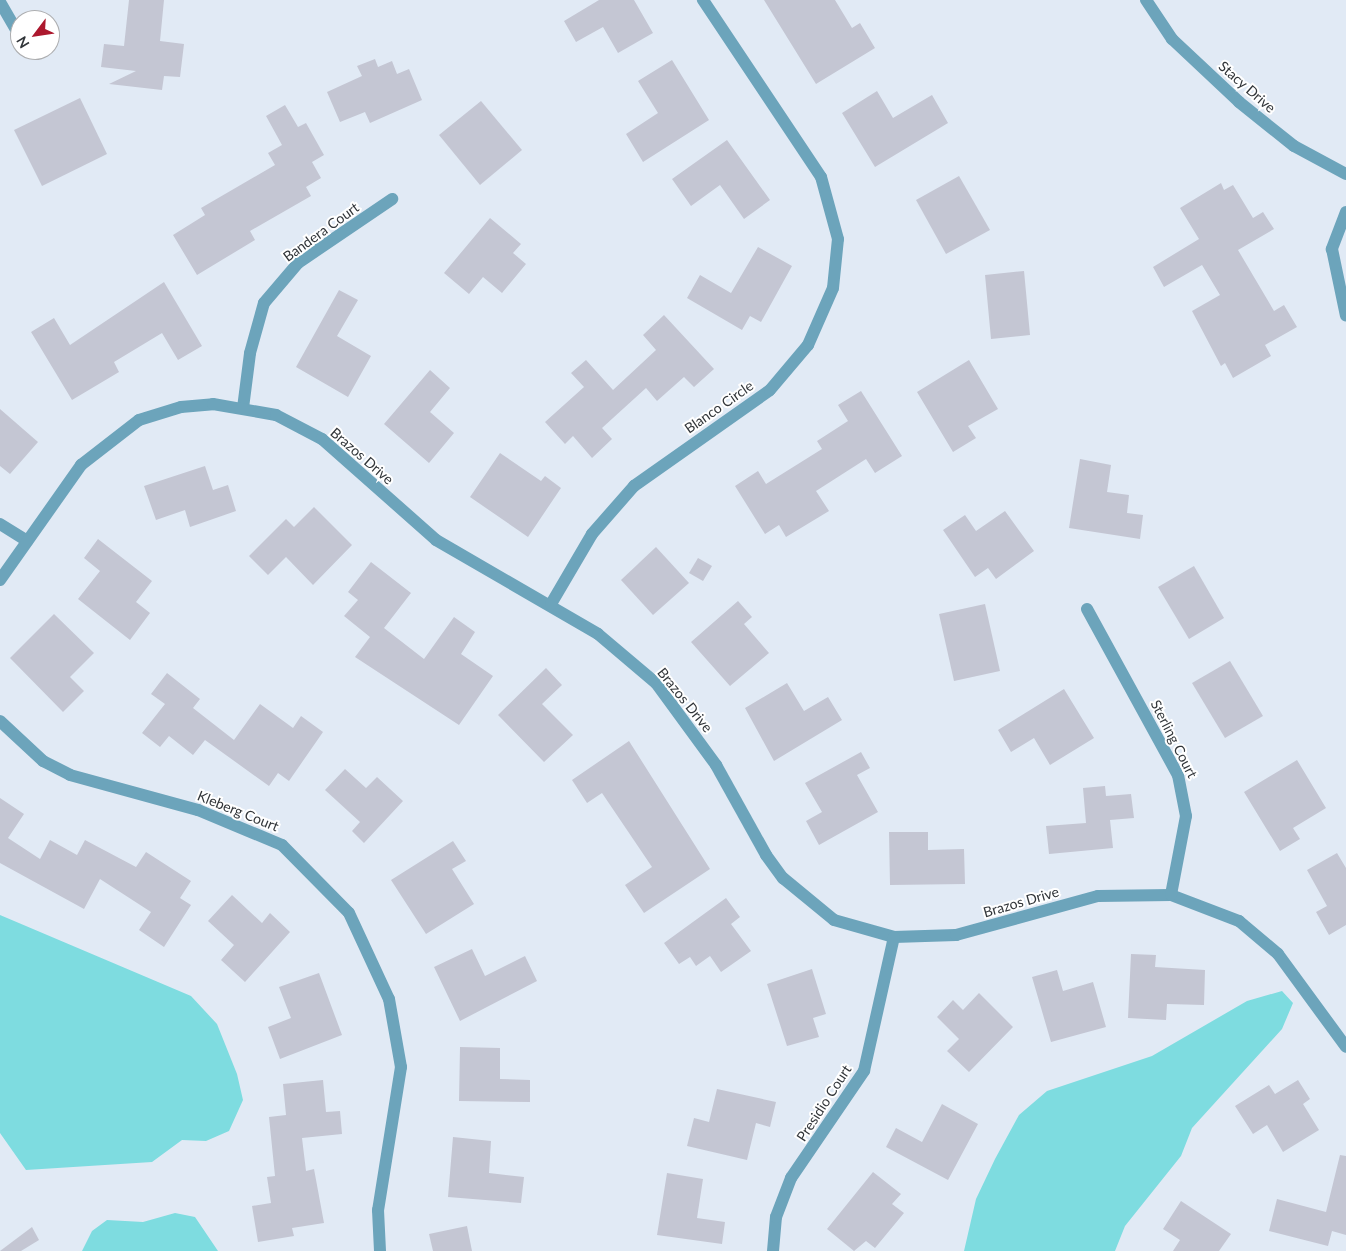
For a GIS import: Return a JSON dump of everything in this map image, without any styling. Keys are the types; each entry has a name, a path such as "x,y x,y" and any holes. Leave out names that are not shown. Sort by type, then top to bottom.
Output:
{"street":[{"name":"Blanco Circle","path":"551,604 592,534 634,486 770,390 808,345 833,288 838,239 821,177 703,0"},
{"name":"Stacy Drive","path":"1146,0 1172,39 1239,102 1294,146 1346,174"},
{"path":"0,2 10,19"},
{"name":"Bandera Court","path":"243,408 256,323 268,297 298,264 392,199"},
{"path":"1346,212 1332,249 1346,316"},
{"name":"Brazos Drive","path":"0,580 81,465 139,420 181,407 243,408 276,415 322,439 436,540 551,604 598,634 656,683 716,765 766,856 783,878 834,920 894,937 956,935 1098,896 1171,895 1239,921 1278,954 1346,1047"},
{"path":"0,524 27,541"},
{"name":"Sterling Court","path":"1088,609 1178,775 1186,816 1171,895"},
{"name":"Kleberg Court","path":"0,721 43,761 70,775 198,810 282,844 349,913 389,999 401,1067 378,1210 380,1251"},
{"name":"Presidio Court","path":"772,1251 776,1217 791,1178 864,1071 894,937"}],"water":[{"path":"0,915 191,996 217,1024 237,1074 243,1100 229,1131 206,1141 182,1140 152,1162 26,1170 0,1133"},
{"path":"1282,991 1293,1003 1282,1029 1192,1128 1181,1156 1125,1226 1115,1251 964,1251 976,1199 995,1159 1019,1115 1047,1091 1152,1056 1247,1001"},
{"path":"175,1213 195,1217 218,1251 82,1251 92,1231 107,1220 143,1222"}],"building":[{"path":"129,0 164,0 160,41 184,44 180,77 164,76 162,90 109,84 136,71 101,67 104,44 124,46"},
{"path":"599,0 634,0 653,33 618,53 603,27 576,42 564,21"},
{"path":"764,0 835,0 852,28 860,23 875,48 816,84"},
{"path":"375,59 378,67 392,61 397,74 409,69 422,100 370,123 365,112 340,122 327,92 362,76 357,66"},
{"path":"672,60 709,120 643,162 626,134 658,113 638,81"},
{"path":"877,91 893,118 932,95 948,123 875,167 842,113"},
{"path":"80,98 107,154 42,186 14,130"},
{"path":"481,101 522,150 480,185 439,135"},
{"path":"285,105 298,127 306,123 324,155 312,162 321,178 306,187 311,196 250,231 255,240 197,275 173,235 205,215 201,208 275,165 268,153 282,145 266,116"},
{"path":"727,140 770,200 744,219 720,185 691,206 672,179"},
{"path":"959,176 990,230 946,254 916,200"},
{"path":"1221,183 1224,190 1233,185 1253,218 1263,212 1274,229 1238,250 1274,311 1284,305 1297,327 1265,345 1271,356 1233,378 1225,363 1221,366 1192,311 1220,295 1202,265 1164,287 1153,267 1199,239 1180,208"},
{"path":"490,218 521,244 513,253 526,264 502,293 483,277 469,294 444,273"},
{"path":"758,247 792,266 761,322 750,316 742,330 687,298 700,275 731,293"},
{"path":"1024,271 1030,335 991,339 985,275"},
{"path":"164,282 202,346 178,360 162,333 114,362 119,372 72,400 31,332 54,318 70,345"},
{"path":"339,290 358,300 337,336 371,356 348,397 296,367"},
{"path":"664,315 714,369 694,387 684,377 657,401 646,388 602,428 612,439 592,458 573,436 565,444 545,422 584,387 571,373 586,360 613,390 656,350 643,335"},
{"path":"969,360 998,409 968,426 976,438 953,452 917,392"},
{"path":"430,370 450,388 430,412 454,433 429,463 384,424"},
{"path":"861,391 902,456 875,473 866,459 816,491 829,511 786,537 779,525 765,534 735,486 758,471 766,484 822,449 817,441 848,421 838,405"},
{"path":"0,409 38,442 10,474 0,466"},
{"path":"500,453 541,481 545,476 561,488 528,537 470,497"},
{"path":"1080,459 1111,465 1107,492 1129,495 1127,513 1143,515 1140,539 1069,528"},
{"path":"205,466 213,490 228,485 236,511 190,527 185,510 156,520 144,486"},
{"path":"314,507 352,545 313,585 286,557 268,575 249,556 286,519 294,527"},
{"path":"1005,511 1034,551 996,579 988,568 975,577 943,530 965,515 976,531"},
{"path":"98,539 152,581 136,602 150,613 130,640 78,599 100,571 84,558"},
{"path":"656,547 689,583 653,615 621,580"},
{"path":"698,558 712,566 703,581 689,573"},
{"path":"371,562 411,593 384,628 424,659 454,617 475,632 461,654 493,676 459,725 355,657 370,637 344,616 358,600 348,592"},
{"path":"1194,566 1224,618 1189,639 1158,587"},
{"path":"738,601 752,617 744,624 769,653 730,686 691,642"},
{"path":"985,604 1000,671 954,681 939,614"},
{"path":"54,614 94,653 70,677 84,691 63,712 10,658"},
{"path":"1230,661 1263,716 1225,738 1192,683"},
{"path":"546,668 562,685 542,704 573,735 544,762 498,715"},
{"path":"167,673 200,699 193,708 234,740 260,704 293,728 301,716 323,732 289,781 278,773 269,786 205,740 193,755 169,736 160,747 142,733 165,704 151,694"},
{"path":"787,683 804,711 828,697 842,720 774,761 745,708"},
{"path":"1064,689 1094,738 1050,765 1034,738 1011,752 998,730"},
{"path":"629,741 710,869 644,913 625,885 652,867 602,793 587,803 572,780"},
{"path":"861,752 870,768 857,775 878,812 819,845 806,821 822,812 805,783"},
{"path":"1297,760 1326,808 1293,828 1300,839 1280,851 1244,792"},
{"path":"345,769 366,788 377,777 403,801 364,843 352,831 360,822 325,790"},
{"path":"1105,786 1106,796 1131,794 1134,818 1110,820 1113,848 1049,854 1046,826 1086,823 1083,788"},
{"path":"0,798 24,814 8,838 40,859 50,840 77,855 85,840 136,867 146,852 191,881 180,898 191,905 164,947 139,930 151,912 100,879 84,909 0,863"},
{"path":"889,832 928,832 928,850 964,849 965,884 890,885"},
{"path":"453,841 466,861 452,869 474,904 426,934 391,880"},
{"path":"1337,853 1346,868 1346,925 1329,935 1316,912 1327,906 1307,870"},
{"path":"232,895 262,923 270,913 290,932 245,982 221,960 234,945 208,921"},
{"path":"726,898 740,917 731,924 751,951 721,972 710,956 696,966 690,957 679,964 664,943"},
{"path":"472,949 485,976 525,956 537,981 460,1021 434,967"},
{"path":"1131,954 1156,955 1155,967 1205,970 1204,1005 1167,1004 1166,1020 1128,1018"},
{"path":"812,969 826,1014 813,1018 819,1037 787,1046 767,984"},
{"path":"1057,970 1063,991 1093,982 1106,1027 1051,1042 1032,977"},
{"path":"319,973 342,1035 280,1059 268,1027 291,1018 279,987"},
{"path":"979,993 1013,1027 969,1072 947,1051 959,1039 937,1017 953,1000 963,1010"},
{"path":"460,1047 500,1048 500,1079 530,1080 530,1102 459,1101"},
{"path":"323,1080 326,1112 340,1111 342,1134 302,1138 306,1171 314,1169 324,1223 292,1228 294,1236 258,1242 252,1206 271,1203 267,1177 275,1176 269,1117 286,1115 283,1084"},
{"path":"1298,1080 1310,1099 1303,1104 1319,1130 1283,1152 1267,1125 1253,1134 1235,1106 1269,1085 1275,1094"},
{"path":"717,1089 776,1102 770,1127 756,1123 747,1160 687,1146 694,1118 709,1122"},
{"path":"942,1104 978,1124 948,1180 886,1147 896,1128 922,1142"},
{"path":"453,1137 491,1141 489,1173 524,1177 521,1203 448,1197"},
{"path":"1340,1155 1346,1156 1346,1235 1332,1231 1328,1246 1269,1231 1277,1199 1326,1212"},
{"path":"873,1172 901,1194 892,1204 904,1213 875,1248 866,1241 854,1251 827,1229"},
{"path":"667,1173 703,1179 697,1218 725,1222 722,1244 657,1235"},
{"path":"1181,1201 1231,1234 1219,1251 1173,1251 1180,1240 1163,1229"},
{"path":"467,1226 472,1251 433,1251 429,1234"},
{"path":"32,1227 39,1240 21,1251 0,1251"}]}
